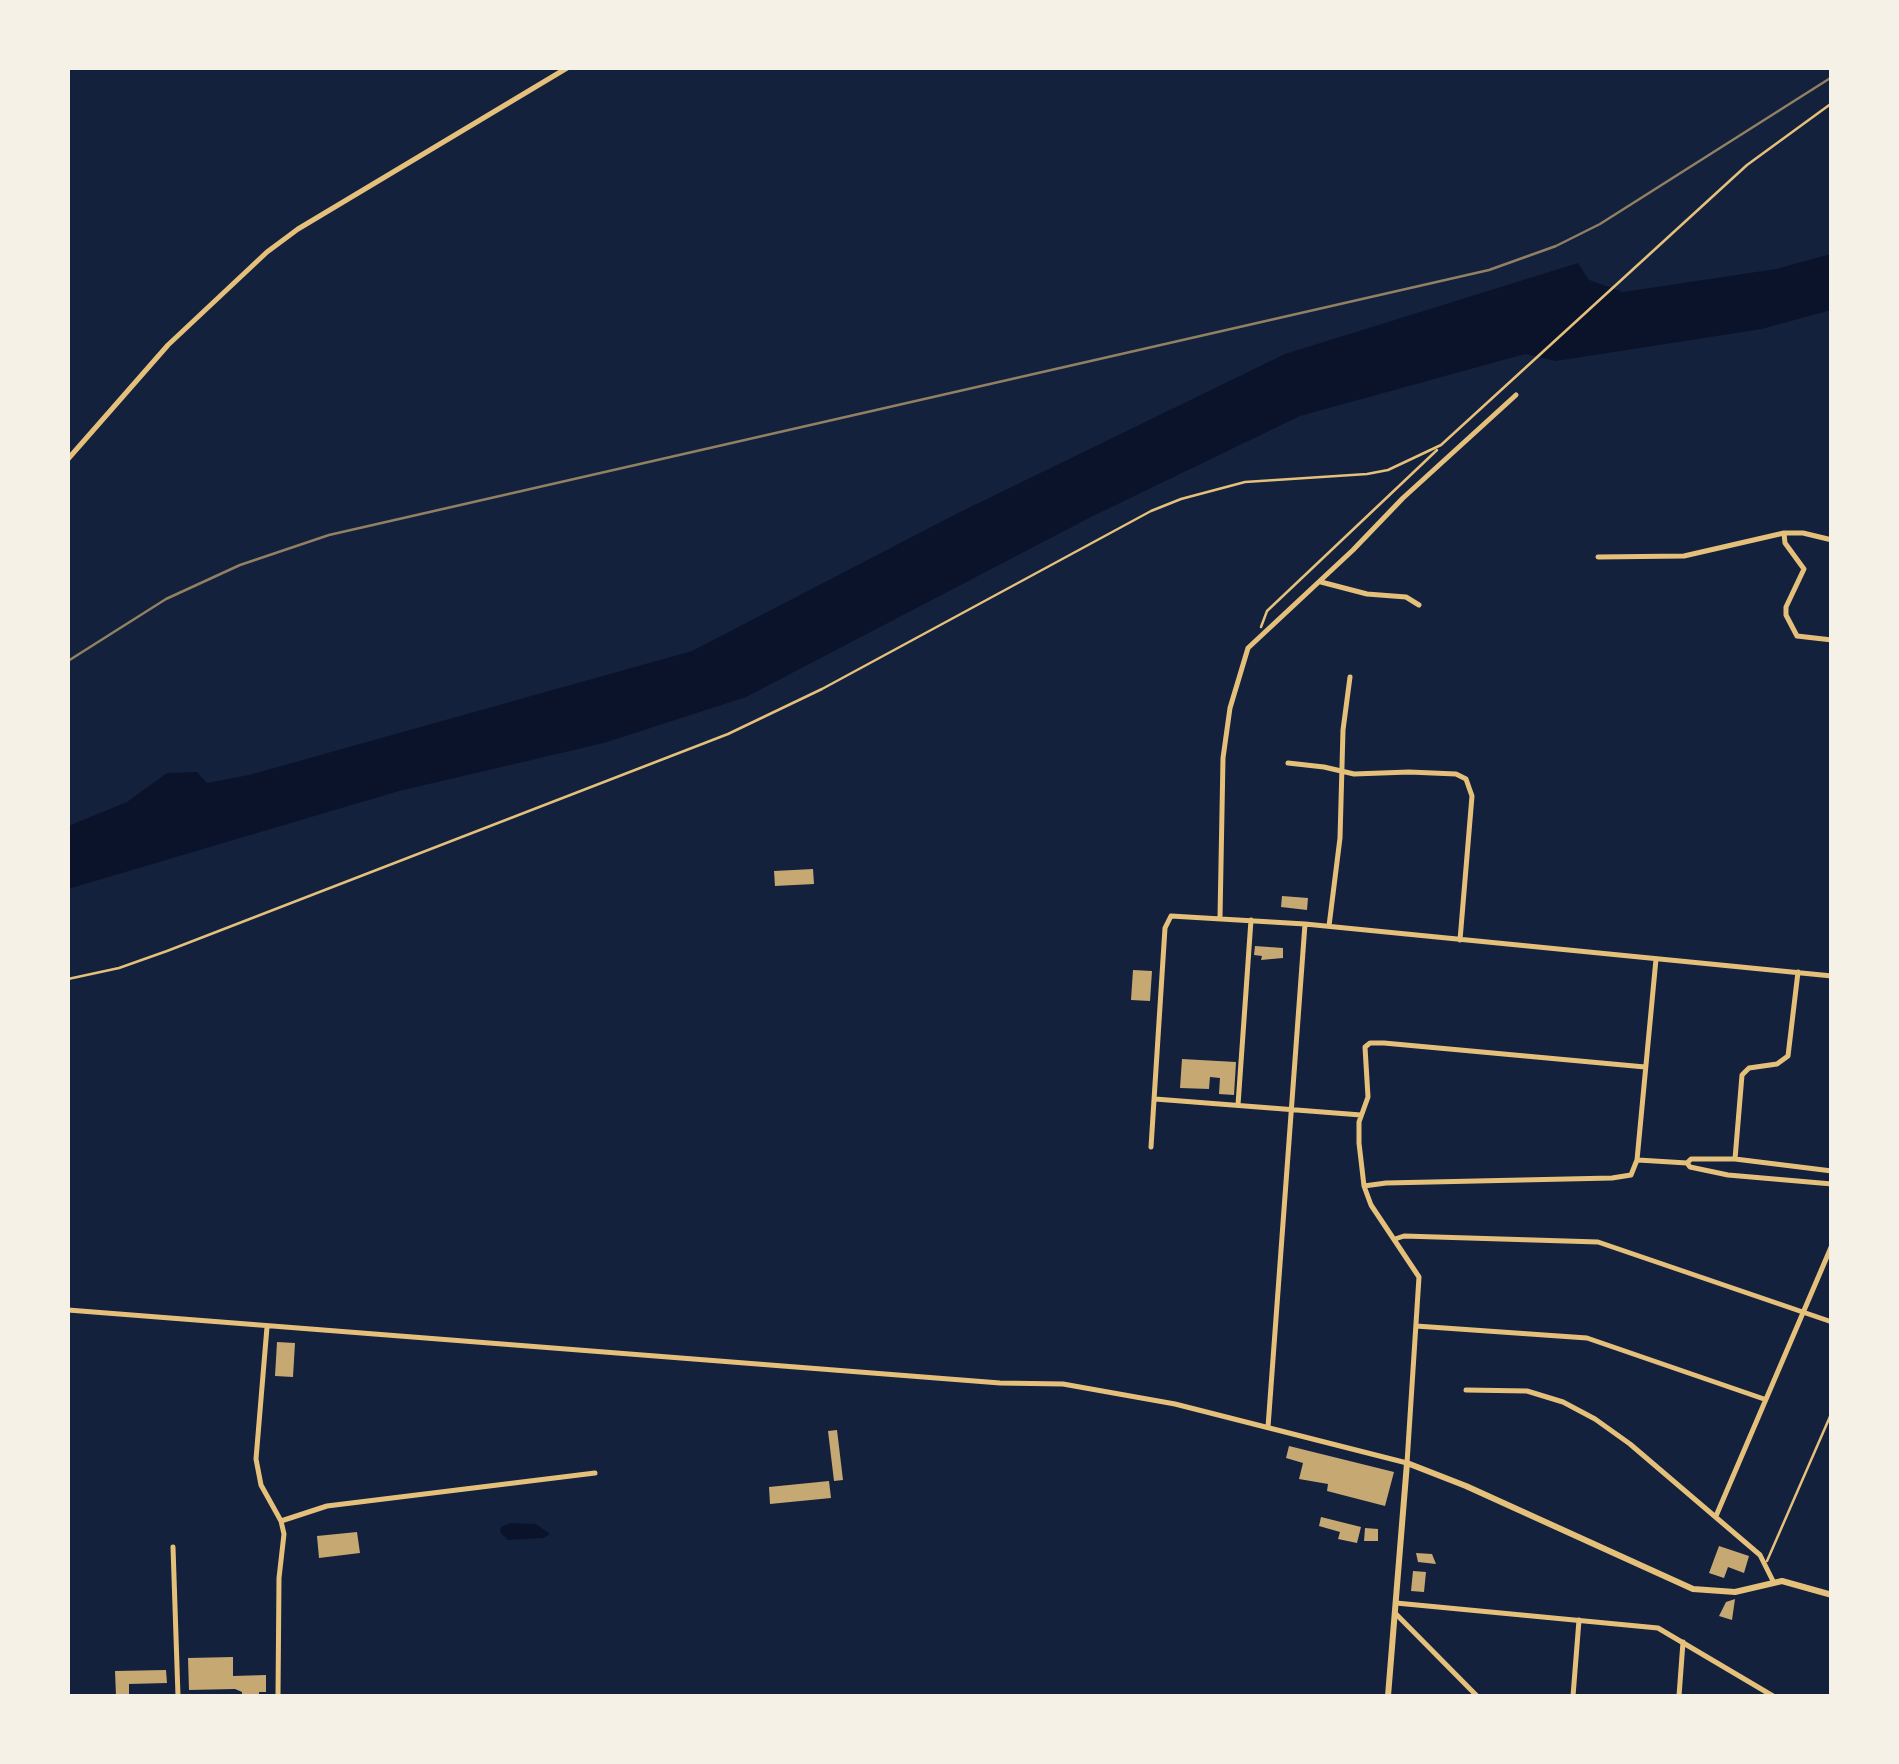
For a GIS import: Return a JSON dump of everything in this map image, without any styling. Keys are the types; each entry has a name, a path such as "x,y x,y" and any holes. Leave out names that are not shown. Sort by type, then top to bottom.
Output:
{"street":[{"path":"68,459 168,346 267,252 567,68"},
{"path":"1220,918 1222,764 1242,660 1264,630 1320,582 1403,498 1516,395"},
{"path":"1784,533 1785,543 1804,569 1786,614 1798,636 1832,640"},
{"path":"1598,557 1684,556 1784,533 1832,540"},
{"path":"1320,582 1358,593 1406,597 1419,605"},
{"path":"1329,926 1340,838 1344,714 1350,678"},
{"path":"1288,764 1342,772 1456,774 1468,782 1472,796 1460,940"},
{"path":"1151,1147 1168,918 1329,926 1832,976"},
{"path":"1238,1105 1251,920"},
{"path":"1268,1427 1305,924"},
{"path":"1364,1186 1386,1182 1622,1178 1631,1174 1637,1160 1656,959"},
{"path":"1736,1159 1742,1075 1749,1068 1780,1063 1788,1056 1798,972"},
{"path":"1388,1696 1420,1277 1372,1205 1364,1186 1359,1156 1361,1115 1368,1096 1363,1051 1373,1042 1645,1067"},
{"path":"1155,1099 1361,1115"},
{"path":"1637,1160 1688,1163 1691,1159 1736,1159 1832,1171"},
{"path":"1688,1163 1710,1173 1832,1184"},
{"path":"1395,1239 1598,1242 1832,1322"},
{"path":"1716,1516 1832,1244"},
{"path":"68,1310 1000,1383 1063,1384 1175,1404 1438,1474 1693,1589 1734,1592 1772,1581 1800,1584 1832,1595"},
{"path":"267,1326 256,1459 261,1485 284,1534 279,1578 278,1696"},
{"path":"1416,1326 1587,1338 1764,1400"},
{"path":"1466,1390 1527,1392 1584,1412 1630,1444 1716,1516 1766,1562 1772,1581"},
{"path":"281,1521 327,1506 595,1473"},
{"path":"173,1547 178,1696"},
{"path":"1396,1603 1658,1628 1772,1696"},
{"path":"1395,1613 1477,1696"},
{"path":"1574,1696 1579,1619"},
{"path":"1680,1696 1683,1642"}],"lane":[{"path":"1766,1562 1832,1412"}],"path":[{"path":"1264,630 1260,622 1267,611 1441,445 1747,165 1832,102"},
{"path":"68,979 167,952 728,734 777,712 1181,498 1245,482 1388,470 1441,445"}],"water":[{"path":"1831,254 1831,310 1762,329 1556,361 1525,354 1300,416 1091,517 746,697 604,743 399,791 68,889 68,826 127,802 167,773 197,772 207,783 249,775 692,651 958,513 1285,354 1578,263 1589,280 1623,292 1776,269"},
{"path":"510,1523 536,1524 550,1534 508,1540 500,1532 501,1527"}],"building":[{"path":"813,869 814,884 775,886 774,871"},
{"path":"1282,896 1308,898 1307,910 1281,907"},
{"path":"1255,946 1283,948 1283,958 1261,960 1262,956 1254,955"},
{"path":"1133,970 1152,971 1150,1001 1131,1000"},
{"path":"1182,1059 1236,1062 1234,1095 1219,1094 1220,1078 1210,1077 1209,1089 1180,1088"},
{"path":"277,1342 295,1343 293,1377 275,1376"},
{"path":"837,1430 843,1480 834,1481 828,1431"},
{"path":"1289,1446 1394,1472 1385,1506 1327,1491 1328,1484 1299,1479 1303,1463 1286,1458"},
{"path":"829,1481 831,1498 770,1504 769,1487"},
{"path":"1321,1517 1361,1527 1357,1543 1338,1539 1340,1532 1319,1526"},
{"path":"1365,1528 1378,1529 1378,1541 1364,1541"},
{"path":"357,1532 360,1553 319,1558 317,1536"},
{"path":"1719,1546 1749,1556 1744,1573 1728,1567 1724,1578 1709,1573"},
{"path":"1416,1553 1432,1554 1436,1564 1418,1562"},
{"path":"1413,1571 1426,1572 1424,1592 1411,1591"},
{"path":"1735,1599 1732,1620 1719,1616 1726,1602"},
{"path":"233,1657 233,1676 266,1675 266,1692 242,1696 235,1689 189,1690 188,1658"},
{"path":"166,1670 167,1683 129,1684 129,1696 116,1696 115,1671"}],"railway":[{"path":"68,661 166,599 240,565 329,535 1489,270 1556,246 1600,224 1832,77"}]}
